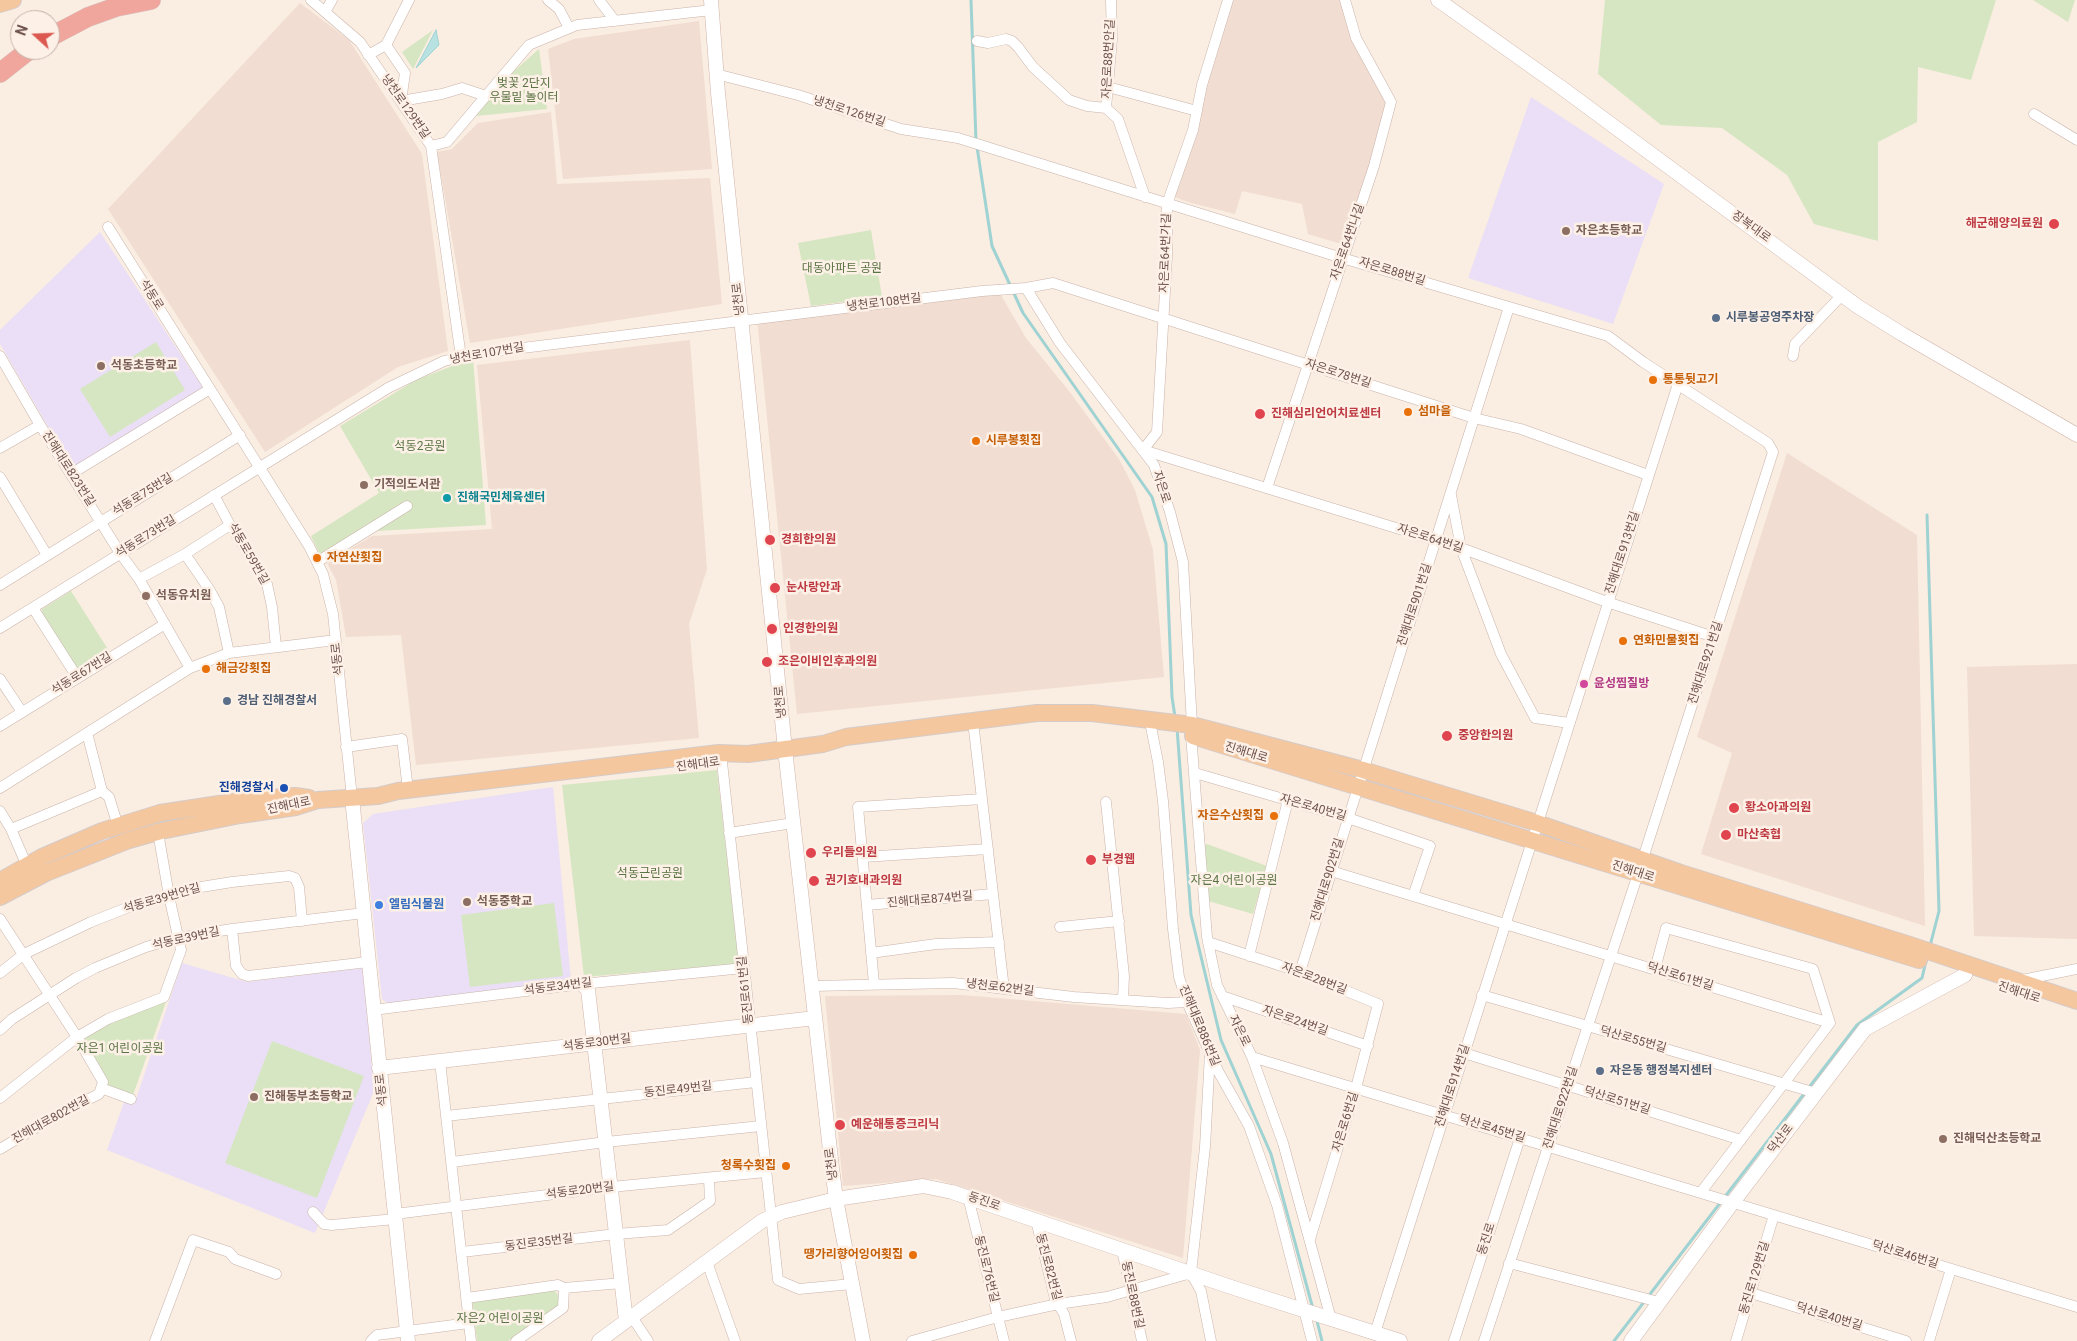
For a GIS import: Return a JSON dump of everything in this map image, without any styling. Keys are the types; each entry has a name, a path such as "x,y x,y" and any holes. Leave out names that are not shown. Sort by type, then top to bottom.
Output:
{"highway":[{"path":"60,32 88,17 116,7 151,0"},
{"path":"0,73 16,60"}],"main road":[{"path":"0,4 13,0"},
{"path":"88,17 121,0"},
{"path":"318,800 378,796 408,790 719,753 748,754 823,744 846,737 1037,713 1092,713 1190,730"},
{"path":"823,744 850,746 1038,723 1161,726"},
{"name":"진해대로","path":"1190,730 1362,770 1537,823 1641,867 2077,1012"},
{"name":"진해대로","path":"1190,730 1357,788 1531,840 1723,886 2077,1001"},
{"name":"진해대로","path":"378,796 399,800 722,762 748,754"},
{"name":"진해대로","path":"0,881 59,850 102,831 160,813 239,801 295,796 318,800"},
{"name":"진해대로","path":"0,897 76,859 158,832 240,815 296,807 318,800"}],"street":[{"name":"냉천로129번길","path":"311,0 360,42 431,146 447,142 529,44 576,26 711,5"},
{"path":"325,12 332,0"},
{"path":"368,55 386,45 409,0"},
{"path":"548,0 559,9 569,28"},
{"path":"599,0 615,21"},
{"name":"자은로88번안길","path":"1111,0 1112,39 1106,108 1118,119 1145,197"},
{"name":"자은로64번가길","path":"1143,450 1158,432 1167,256 1167,204 1193,130 1202,85 1228,0"},
{"name":"자은로64번나길","path":"1267,488 1374,166 1391,102 1356,38 1345,0"},
{"name":"장복대로","path":"1438,0 1562,88 1842,295 1902,334 2077,435"},
{"name":"냉천로","path":"711,5 716,74 785,749 815,1018 836,1199 863,1341"},
{"path":"977,41 988,43 1006,39 1012,41 1033,67 1069,100 1087,106 1106,108"},
{"path":"386,45 405,73 400,101 442,94 462,88 486,96"},
{"name":"냉천로126번길","path":"716,74 798,95 901,130 958,138 983,145"},
{"path":"1108,87 1197,111"},
{"path":"2034,114 2077,140"},
{"name":"자은로88번길","path":"983,145 1342,258 1608,336 1768,443 1773,452"},
{"path":"431,146 461,357"},
{"name":"석동로","path":"108,227 259,466 317,562 328,590 336,640 407,1335"},
{"name":"자은로78번길","path":"1026,288 1053,283 1474,418 1521,429 1648,475"},
{"name":"냉천로108번길","path":"741,320 1026,288"},
{"name":"자은로","path":"1026,288 1060,343 1154,465 1170,512 1183,562 1190,730 1208,942 1217,985 1252,1056 1283,1143 1331,1319"},
{"path":"1794,356 1795,344 1842,295"},
{"name":"진해대로901번길","path":"1357,788 1509,308"},
{"name":"냉천로107번길","path":"259,466 401,380 444,361 461,357 741,320"},
{"name":"진해대로823번길","path":"1,363 120,553 139,579 190,668"},
{"name":"진해대로913번길","path":"1531,840 1678,384"},
{"path":"71,474 210,389"},
{"path":"0,448 40,425"},
{"name":"석동로75번길","path":"0,585 240,435"},
{"name":"자은로64번길","path":"1143,450 1461,548 1607,602 1714,637"},
{"name":"진해대로921번길","path":"1641,867 1773,452"},
{"name":"석동로73번길","path":"0,628 259,466"},
{"path":"0,477 47,555"},
{"path":"1450,492 1461,548 1501,654 1535,718 1569,723"},
{"name":"석동로59번길","path":"214,494 230,525 267,584 272,607 276,647"},
{"path":"317,562 407,506"},
{"path":"139,579 185,554 230,525"},
{"path":"185,554 210,589 219,607 229,653"},
{"path":"32,608 76,677"},
{"name":"석동로67번길","path":"0,726 76,677 165,624"},
{"path":"0,788 190,668 229,653 336,640"},
{"path":"0,679 22,712"},
{"name":"진해대로886번길","path":"1161,726 1158,762 1179,977 1187,1002 1218,1071 1248,1126 1274,1196 1312,1341"},
{"path":"974,730 1004,989"},
{"path":"87,733 102,791 109,797 118,826"},
{"path":"346,747 402,739 408,790"},
{"name":"동진로61번길","path":"722,762 771,1218"},
{"name":"자은로40번길","path":"1195,773 1348,818 1430,846 1413,896"},
{"name":"진해대로902번길","path":"1300,972 1357,788"},
{"path":"11,829 102,791"},
{"path":"874,984 858,807 982,799"},
{"path":"1249,956 1288,800"},
{"path":"1106,802 1124,976 1123,1000"},
{"path":"0,811 11,829 27,866"},
{"path":"729,833 794,823"},
{"path":"0,1098 77,1037 108,1019 164,997 181,950 158,832"},
{"name":"진해대로914번길","path":"1375,1333 1531,840"},
{"path":"862,857 988,848"},
{"name":"진해대로922번길","path":"1484,1341 1641,867"},
{"name":"덕산로61번길","path":"1331,871 1830,1023"},
{"name":"석동로39번안길","path":"0,973 24,954 91,922 134,905 195,888 289,876 295,878 299,887 302,920"},
{"name":"진해대로874번길","path":"867,905 993,894"},
{"name":"석동로39번길","path":"0,1030 12,1019 95,968 146,947 178,938 232,929 364,913"},
{"name":"진해대로802번길","path":"0,919 77,1037 103,1082 99,1094 61,1113 0,1149"},
{"path":"1060,927 1119,921"},
{"path":"1655,969 1666,928 1813,970 1830,1023 1701,1192"},
{"path":"232,929 236,966 242,974 248,976 368,962"},
{"path":"871,953 936,944 999,942"},
{"name":"자은로28번길","path":"1208,942 1300,972 1378,1004"},
{"name":"석동로34번길","path":"373,1010 582,984 744,968"},
{"path":"2018,981 2077,969"},
{"name":"덕산로","path":"1631,1341 1733,1202 1865,1029 1965,975"},
{"name":"냉천로62번길","path":"812,986 953,983 1074,997 1187,1002"},
{"path":"582,984 588,990 622,1283 629,1319 648,1341"},
{"name":"덕산로55번길","path":"1482,995 1816,1093"},
{"name":"자은로24번길","path":"1222,996 1368,1046"},
{"name":"자은로6번길","path":"1310,1239 1356,1088 1378,1004"},
{"name":"석동로30번길","path":"379,1068 815,1018"},
{"path":"1210,1050 1205,1147 1191,1273 1201,1291 1211,1341"},
{"name":"덕산로51번길","path":"1464,1053 1741,1140"},
{"name":"덕산로45번길","path":"1252,1056 1733,1202"},
{"path":"440,1061 472,1341"},
{"name":"동진로49번길","path":"601,1098 756,1082"},
{"path":"101,1088 131,1099"},
{"path":"446,1116 601,1098"},
{"path":"452,1162 606,1142 761,1126"},
{"name":"동진로","path":"1454,1341 1520,1138"},
{"name":"석동로20번길","path":"395,1216 456,1206 611,1187 766,1172"},
{"path":"616,1234 668,1230 710,1201 709,1178"},
{"name":"동진로","path":"599,1341 762,1222 782,1212 836,1199 923,1186 938,1188 968,1197 1304,1311 1400,1341"},
{"name":"동진로76번길","path":"968,1197 1004,1341"},
{"name":"덕산로46번길","path":"1733,1202 2077,1308"},
{"path":"313,1212 324,1224 332,1225 395,1216"},
{"name":"동진로129번길","path":"1736,1341 1774,1215"},
{"path":"771,1218 778,1280 799,1289 852,1284"},
{"name":"동진로82번길","path":"1036,1220 1055,1299 1064,1314 1071,1341"},
{"name":"동진로35번길","path":"462,1252 616,1234"},
{"path":"156,1341 193,1240 229,1252 235,1259 276,1274"},
{"name":"동진로88번길","path":"1122,1250 1142,1341"},
{"path":"707,1262 734,1341"},
{"path":"1509,1263 1659,1302"},
{"path":"1929,1341 1951,1269"},
{"path":"912,1341 931,1339 998,1317 1058,1304 1107,1297 1191,1273"},
{"path":"466,1298 558,1285 564,1288 622,1283"},
{"path":"516,1341 563,1308 564,1288"},
{"name":"덕산로40번길","path":"1751,1293 1906,1341"},
{"path":"371,1341 377,1335 407,1335 469,1322"}],"shaded area":[{"path":"1228,0 1347,0 1356,38 1391,102 1348,240 1338,243 1308,234 1302,204 1242,191 1235,214 1188,202 1170,195"},
{"path":"300,3 349,40 422,154 448,351 398,367 265,452 108,209"},
{"path":"699,21 712,169 563,179 548,49 574,39"},
{"name":"자은초등학교","path":"1531,97 1664,184 1613,324 1468,278"},
{"path":"551,112 557,184 710,178 722,304 470,343 437,152 452,149 478,123"},
{"name":"석동초등학교","path":"100,232 203,388 72,468 0,344 0,330"},
{"path":"998,290 1026,338 1069,391 1119,459 1135,490 1153,550 1164,677 797,714 757,319"},
{"path":"690,340 707,569 689,624 699,738 416,765 401,635 346,637 336,580 327,563 372,536 492,529 477,365"},
{"path":"1787,453 1917,535 1925,926 1701,854 1732,753 1697,737"},
{"path":"2077,664 2077,939 1974,936 1967,667"},
{"name":"석동중학교","path":"553,787 571,981 387,1003 382,999 363,823 373,814"},
{"name":"진해동부초등학교","path":"182,963 247,982 363,968 374,1091 315,1233 107,1150 124,1102 134,1105"},
{"path":"962,995 1186,1014 1200,1050 1183,1258 936,1179 843,1186 825,996"}],"green space":[{"path":"1605,0 1996,0 1971,80 1918,67 1917,122 1878,142 1878,241 1814,224 1787,175 1722,128 1661,125 1598,74"},
{"path":"2033,0 2075,0 2068,22"},
{"path":"433,30 413,69 402,52"},
{"name":"벚꽃 2단지 우물밑 놀이터","path":"539,49 547,109 476,116 505,79"},
{"name":"대동아파트 공원","path":"871,230 882,297 811,306 798,243"},
{"path":"156,342 185,390 110,437 80,389"},
{"name":"석동2공원","path":"473,358 486,525 376,531 320,555 311,536 379,493 340,426 416,380"},
{"path":"71,591 109,651 80,669 74,668 41,615 42,609"},
{"name":"석동근린공원","path":"717,770 739,964 584,977 562,785"},
{"name":"자은4 어린이공원","path":"1207,844 1267,866 1253,914 1208,901 1205,845"},
{"path":"554,903 563,976 470,987 461,915"},
{"name":"자은1 어린이공원","path":"163,1000 166,1002 133,1095 108,1085 82,1038 109,1023"},
{"path":"272,1041 364,1076 317,1198 225,1163"},
{"name":"자은2 어린이공원","path":"553,1289 559,1296 561,1304 508,1341 477,1341 472,1300"}],"water":[{"path":"436,30 439,45 416,68"}],"waterway":[{"path":"971,0 976,141"},
{"path":"977,147 992,246 1023,313 1152,497 1166,544 1172,697 1175,717"},
{"path":"1927,515 1939,911 1930,946"},
{"path":"1177,728 1191,915 1221,1040 1271,1154 1313,1309"},
{"path":"1614,1341 1857,1025 1922,978 1926,961"},
{"path":"1316,1317 1322,1341"}],"place":[{"name":"해군해양의료원","path":"2054,224"},
{"name":"자은초등학교","path":"1566,231"},
{"name":"시루봉공영주차장","path":"1716,318"},
{"name":"석동초등학교","path":"101,366"},
{"name":"통통뒷고기","path":"1653,380"},
{"name":"섬마을","path":"1408,412"},
{"name":"진해심리언어치료센터","path":"1260,414"},
{"name":"시루봉횟집","path":"976,441"},
{"name":"기적의도서관","path":"364,485"},
{"name":"진해국민체육센터","path":"447,498"},
{"name":"경희한의원","path":"770,540"},
{"name":"자연산횟집","path":"317,558"},
{"name":"눈사랑안과","path":"775,588"},
{"name":"석동유치원","path":"146,596"},
{"name":"인경한의원","path":"772,629"},
{"name":"연화민물횟집","path":"1623,641"},
{"name":"조은이비인후과의원","path":"767,662"},
{"name":"해금강횟집","path":"206,669"},
{"name":"윤성찜질방","path":"1584,684"},
{"name":"경남 진해경찰서","path":"227,701"},
{"name":"중앙한의원","path":"1447,736"},
{"name":"진해경찰서","path":"284,788"},
{"name":"황소아과의원","path":"1734,808"},
{"name":"자은수산횟집","path":"1274,816"},
{"name":"마산축협","path":"1726,835"},
{"name":"우리들의원","path":"811,853"},
{"name":"부경웹","path":"1091,860"},
{"name":"권기호내과의원","path":"814,881"},
{"name":"석동중학교","path":"467,902"},
{"name":"엘림식물원","path":"379,905"},
{"name":"자은동 행정복지센터","path":"1600,1071"},
{"name":"진해동부초등학교","path":"254,1097"},
{"name":"예운해통증크리닉","path":"840,1125"},
{"name":"진해덕산초등학교","path":"1943,1139"},
{"name":"청록수횟집","path":"786,1166"},
{"name":"땡가리향어잉어횟집","path":"913,1255"}]}
